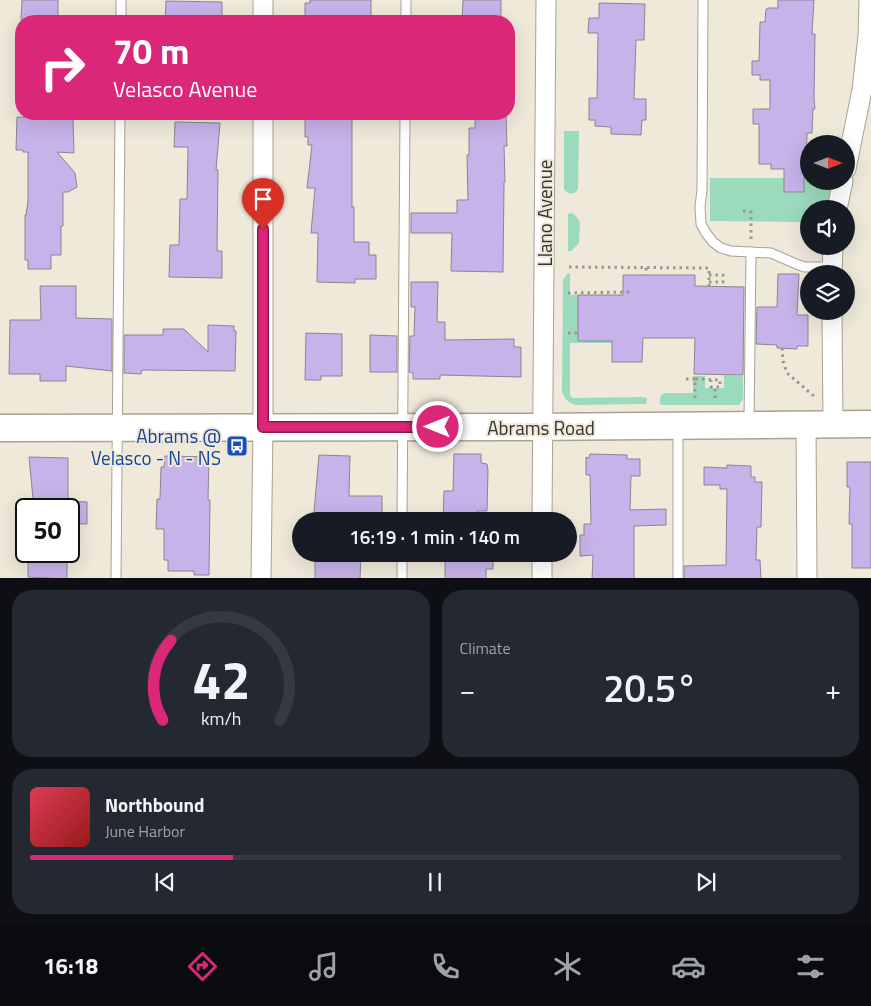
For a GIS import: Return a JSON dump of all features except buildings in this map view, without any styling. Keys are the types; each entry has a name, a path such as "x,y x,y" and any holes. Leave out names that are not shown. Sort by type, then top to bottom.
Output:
{"main road":[{"name":"Abrams Road","path":"0,428 871,424"}],"street":[{"path":"263,0 263,15"},
{"name":"Llano Avenue","path":"542,512 546,0"},
{"path":"853,135 862,90 868,36 869,0"},
{"path":"261,578 263,120"},
{"path":"832,320 833,424"},
{"path":"806,424 807,578"},
{"path":"542,562 542,578"}],"lane":[{"path":"121,0 121,15"},
{"path":"406,0 406,15"},
{"path":"703,0 702,190 700,207 702,224 713,242 721,248 731,251 770,253 800,265"},
{"path":"116,578 120,120"},
{"path":"402,512 405,120"},
{"path":"749,425 751,252"},
{"path":"678,426 678,578"},
{"path":"402,562 402,578"}],"path":[{"path":"743,211 751,212 751,252"},
{"path":"569,267 710,268 710,275 710,284 723,282 723,275 710,275"},
{"path":"646,268 646,275"},
{"path":"568,293 628,292 628,295"},
{"path":"568,333 578,333"},
{"path":"782,348 783,361 788,373 818,399"},
{"path":"686,379 720,380 720,387 711,387 711,380"},
{"path":"695,379 695,398"},
{"path":"715,387 715,398"}],"green space":[{"path":"564,131 579,131 578,189 571,194 564,189"},
{"path":"710,178 800,178 800,190 830,190 829,200 800,200 800,222 710,221"},
{"path":"568,214 574,214 580,223 579,243 571,251 568,251"},
{"path":"570,273 570,295 578,295 578,340 592,341 612,331 612,343 570,343 570,395 572,398 643,397 647,398 646,404 576,405 565,398 562,391 563,280"},
{"path":"724,375 743,376 743,399 739,405 660,404 661,395 665,393 693,393 693,376 705,376 705,388 724,388"}],"place":[{"name":"Abrams @ Velasco - N - NS","path":"237,446"}],"route":[{"path":"263,229 263,427 438,427"}]}
